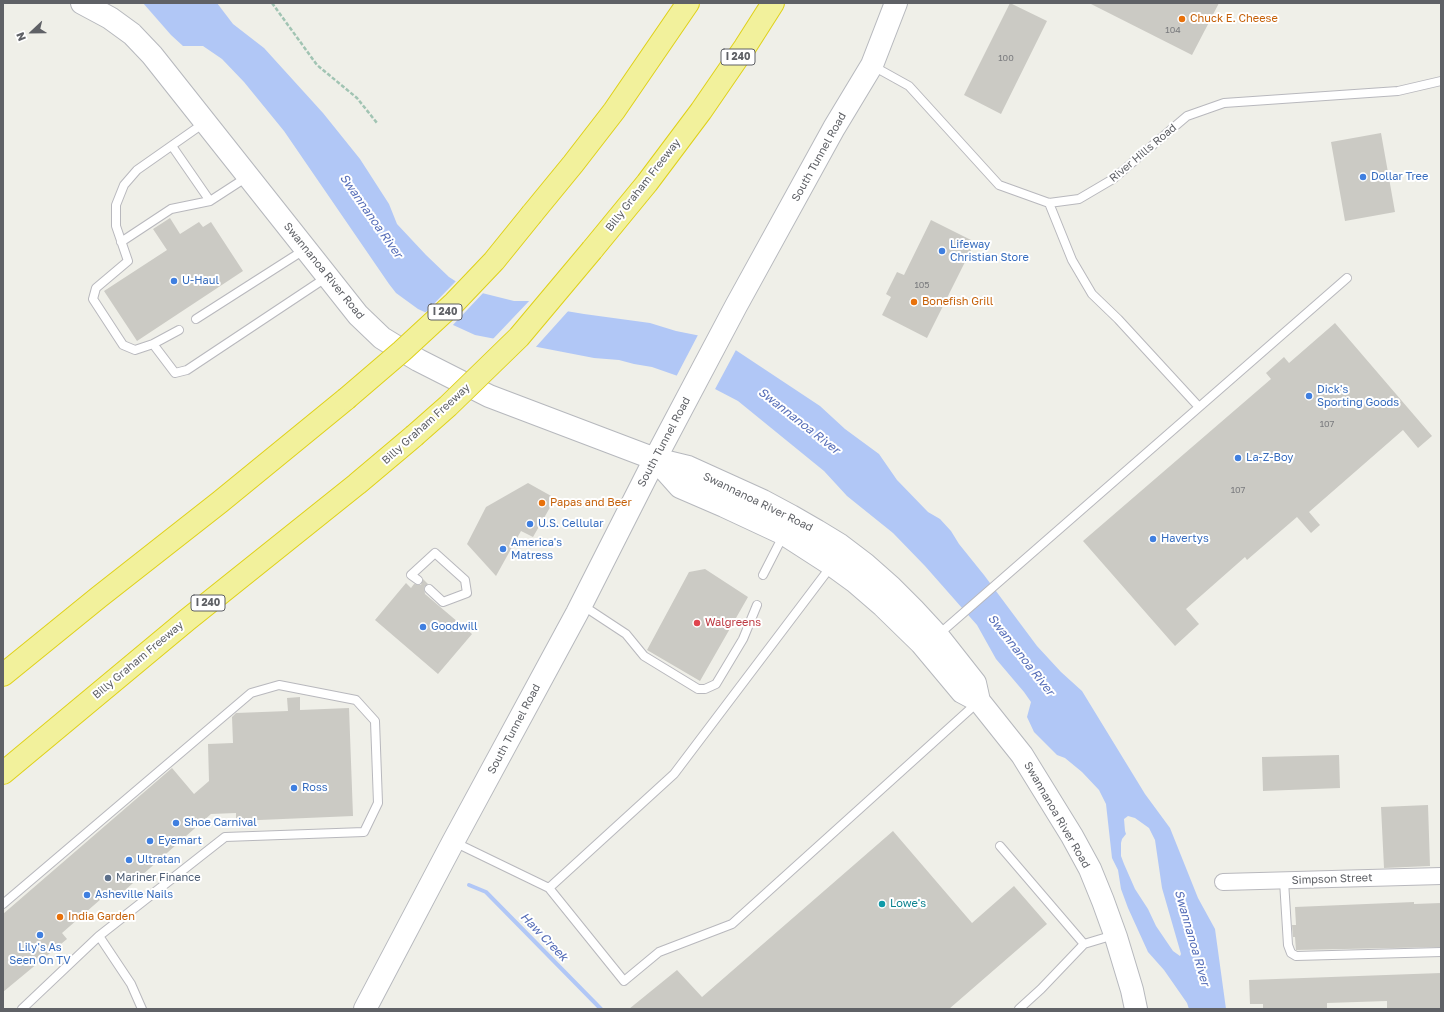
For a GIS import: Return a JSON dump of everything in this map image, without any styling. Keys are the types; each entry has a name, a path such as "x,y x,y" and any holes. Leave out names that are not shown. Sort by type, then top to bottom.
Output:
{"highway":[{"name":"I 240","path":"3,675 220,502 402,351 454,303 494,261 573,164 614,111 688,3"},
{"name":"Billy Graham Freeway","path":"3,773 187,620 357,484 414,436 448,406 519,337 647,183 701,111 773,3"}],"main road":[{"name":"Swannanoa River Road","path":"82,3 110,18 132,34 152,55 358,315 382,338 418,360 489,396 655,460 688,467 763,501 817,531 840,545 891,587 938,636 975,683 979,701"},
{"name":"South Tunnel Road","path":"364,1009 581,605 676,419 736,306 834,128 872,65 896,3"},
{"name":"Swannanoa River Road","path":"655,460 680,487 784,534 854,581 903,625 930,653 962,692 979,701 1022,755 1072,836 1090,869 1115,934 1132,990 1136,1009"}],"street":[{"name":"Simpson Street","path":"1223,882 1441,876"}],"lane":[{"name":"River Hills Road","path":"872,65 909,86 998,184 1049,203 1079,199 1113,179 1187,116 1224,103 1398,91 1441,81"},
{"path":"179,330 153,344 135,350 123,345 93,299 96,288 128,261 116,226 116,205 124,185 137,170 205,122"},
{"path":"172,146 210,201"},
{"path":"121,242 171,209 210,201 248,176"},
{"path":"1049,203 1072,260 1092,294 1118,319 1199,407"},
{"path":"196,320 305,249"},
{"path":"153,344 175,373 187,370 328,277"},
{"path":"938,636 1347,278"},
{"path":"763,575 784,534"},
{"path":"418,580 411,575 435,554 465,580 467,593 443,602 429,589"},
{"path":"548,888 674,774 832,565"},
{"path":"581,605 626,634 644,656 698,689 705,689 716,684 743,639 757,605"},
{"path":"3,904 251,693 279,685 356,700 375,721 378,804 364,832 224,837 99,936 22,1009"},
{"path":"453,842 548,888 624,981 659,952 732,924 979,701"},
{"path":"1000,846 1084,944"},
{"path":"1284,881 1288,945 1291,953 1296,956 1441,952"},
{"path":"1019,1009 1041,990 1084,944 1115,934"},
{"path":"99,936 131,984 142,1009"}],"path":[{"path":"272,3 317,65 357,98 377,123"}],"water":[{"name":"Swannanoa River","path":"143,3 217,3 233,24 264,48 323,113 360,159 389,204 397,224 449,277 463,286 478,292 514,301 537,301 566,311 650,323 676,331 701,336 731,347 820,406 845,429 879,454 897,480 928,512 940,519 951,531 959,544 1037,646 1061,672 1082,691 1145,794 1170,828 1198,898 1215,929 1226,1009 1189,1009 1187,1003 1164,970 1148,952 1121,889 1118,870 1112,858 1106,804 1099,790 1082,772 1065,758 1057,755 1034,732 1027,717 1031,702 996,659 977,625 925,566 893,533 847,496 824,471 738,401 715,389 652,367 619,360 594,358 475,335 418,309 396,293 389,284 284,131 244,82 222,59 203,46 183,46 171,35","holes":["1128,816 1135,818 1149,828 1155,840 1162,888 1181,954 1180,956 1173,951 1156,926 1148,909 1135,889 1121,856 1121,843 1126,834 1124,819"]}],"pier":[{"path":"457,280 484,292 451,327 424,314"},
{"path":"531,299 537,299 570,309 534,349 492,340"},
{"path":"699,333 737,348 714,391 676,377"}],"building":[{"path":"1010,3 1047,21 1001,114 964,95"},
{"path":"1089,3 1219,3 1192,55"},
{"name":"Dollar Tree","path":"1381,133 1395,212 1345,221 1331,142"},
{"name":"U-Haul","path":"170,218 180,234 199,222 203,227 211,222 243,271 137,341 104,291 167,250 153,229"},
{"path":"931,220 975,242 927,338 882,315 891,297 886,294 897,272 904,275"},
{"path":"1335,323 1432,436 1418,448 1403,430 1309,512 1320,525 1311,533 1297,517 1247,560 1245,557 1186,609 1199,624 1175,646 1083,541 1271,379 1266,373 1284,357 1289,363"},
{"path":"528,483 553,497 552,504 533,537 521,531 496,576 467,544 486,507"},
{"name":"Walgreens","path":"705,569 748,597 700,681 647,650 689,572"},
{"name":"Goodwill","path":"423,579 428,584 424,587 425,594 472,634 438,674 375,620 406,583 411,588 414,584 421,585"},
{"path":"300,697 300,710 349,708 353,816 236,821 236,813 211,814 115,899 109,892 62,933 67,939 3,992 3,914 172,768 194,794 209,781 208,744 233,743 232,717 236,713 288,711 287,698"},
{"path":"1339,755 1340,788 1263,791 1262,757"},
{"path":"1428,805 1430,866 1384,868 1381,807"},
{"name":"Lowe's","path":"893,831 972,923 1014,886 1047,924 949,1009 629,1009 677,970 702,997"},
{"path":"1414,902 1414,904 1441,903 1441,947 1296,950 1292,925 1296,925 1295,907"},
{"path":"1441,973 1441,1009 1387,1009 1387,1001 1327,1003 1327,1009 1263,1009 1263,1004 1250,1004 1249,980"}],"waterway":[{"name":"Haw Creek","path":"469,885 486,892 601,1009"}],"place":[{"name":"Chuck E. Cheese","path":"1182,19"},
{"name":"Dollar Tree","path":"1363,177"},
{"name":"Lifeway Christian Store","path":"942,251"},
{"name":"U-Haul","path":"174,281"},
{"name":"Bonefish Grill","path":"914,302"},
{"name":"Dick's Sporting Goods","path":"1309,396"},
{"name":"La-Z-Boy","path":"1238,458"},
{"name":"Papas and Beer","path":"542,503"},
{"name":"U.S. Cellular","path":"530,524"},
{"name":"Havertys","path":"1153,539"},
{"name":"America's Matress","path":"503,549"},
{"name":"Walgreens","path":"697,623"},
{"name":"Goodwill","path":"423,627"},
{"name":"Ross","path":"294,788"},
{"name":"Shoe Carnival","path":"176,823"},
{"name":"Eyemart","path":"150,841"},
{"name":"Ultratan","path":"129,860"},
{"name":"Mariner Finance","path":"108,878"},
{"name":"Asheville Nails","path":"87,895"},
{"name":"Lowe's","path":"882,904"},
{"name":"India Garden","path":"60,917"},
{"name":"Lily's As Seen On TV","path":"40,935"}]}
